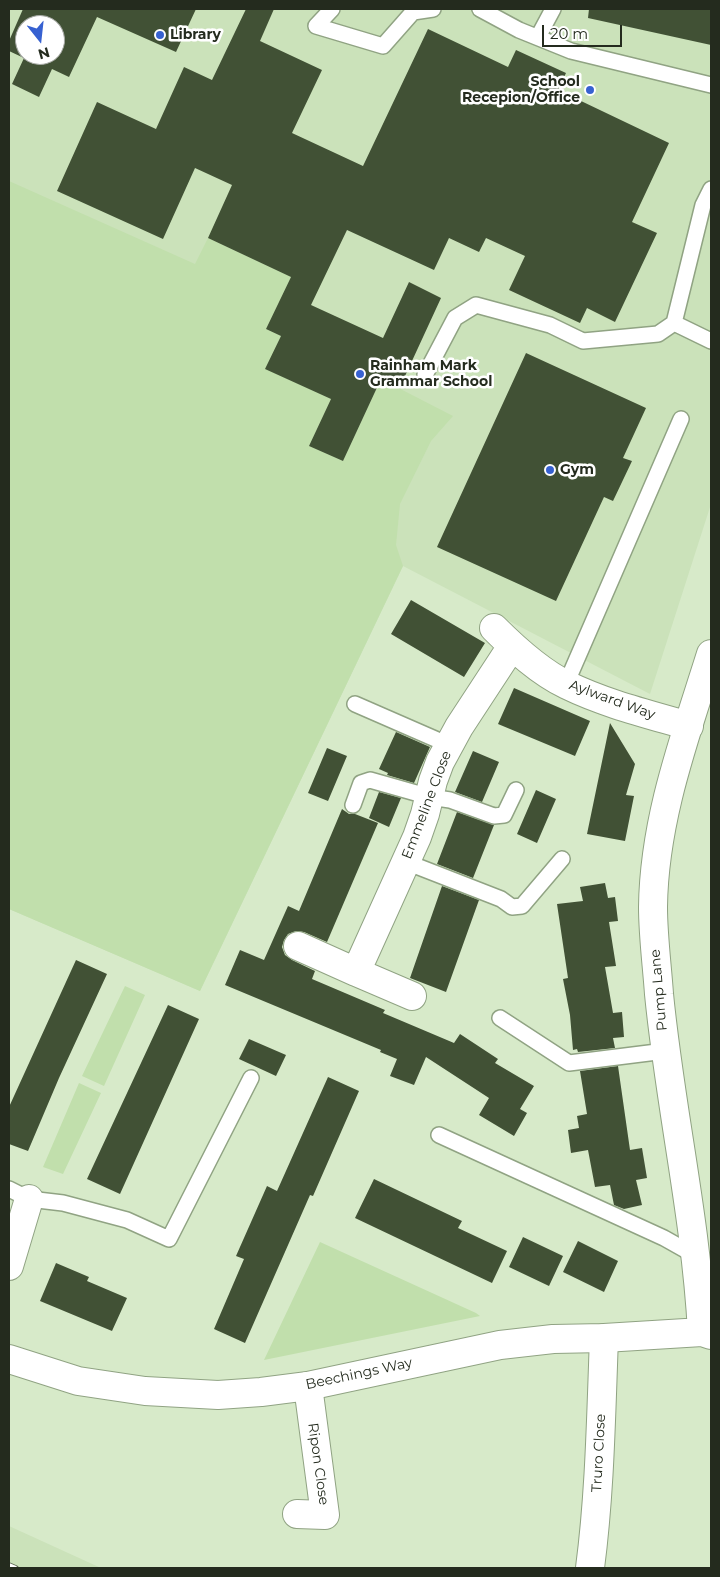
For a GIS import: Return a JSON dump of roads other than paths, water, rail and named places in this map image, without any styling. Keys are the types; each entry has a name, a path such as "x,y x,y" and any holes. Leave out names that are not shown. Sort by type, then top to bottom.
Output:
{"street":[{"name":"Aylward Way","path":"503,637 539,667 566,684 610,702 688,726"},
{"name":"Emmeline Close","path":"356,972 406,862 425,814 440,762 473,705 503,637"},
{"name":"Pump Lane","path":"707,1334 665,1051 653,908 658,848 670,783 711,654"},
{"path":"298,946 412,996"},
{"path":"9,1266 19,1194"},
{"name":"Beechings Way","path":"9,1359 78,1381 145,1391 218,1395 308,1386 500,1345 553,1339 707,1334"},
{"name":"Truro Close","path":"590,1568 594,1538 600,1443 604,1338"},
{"name":"Ripon Close","path":"297,1514 325,1515 308,1386"}],"lane":[{"path":"332,9 316,26 384,46 413,12 433,9"},
{"path":"480,9 519,30 571,51 711,86"},
{"path":"538,38 552,9"},
{"path":"425,375 455,318 476,305 550,325 583,341 658,334 674,324 703,205 711,189"},
{"path":"674,324 711,341"},
{"path":"566,684 681,419"},
{"path":"355,704 450,745"},
{"path":"354,805 361,783 370,780 450,800 494,816 504,815 516,790"},
{"path":"406,862 501,899 512,907 522,906 562,859"},
{"path":"500,1018 569,1063 665,1051"},
{"path":"19,1194 101,1212 127,1220 169,1239 251,1078"},
{"path":"439,1135 664,1238 696,1256"}],"railway":[{"path":"9,1565 16,1568"}],"place":[{"name":"Library","path":"160,35"},
{"name":"School Recepion/Office","path":"590,90"},
{"name":"Rainham Mark Grammar School","path":"360,374"},
{"name":"Gym","path":"550,470"}]}
